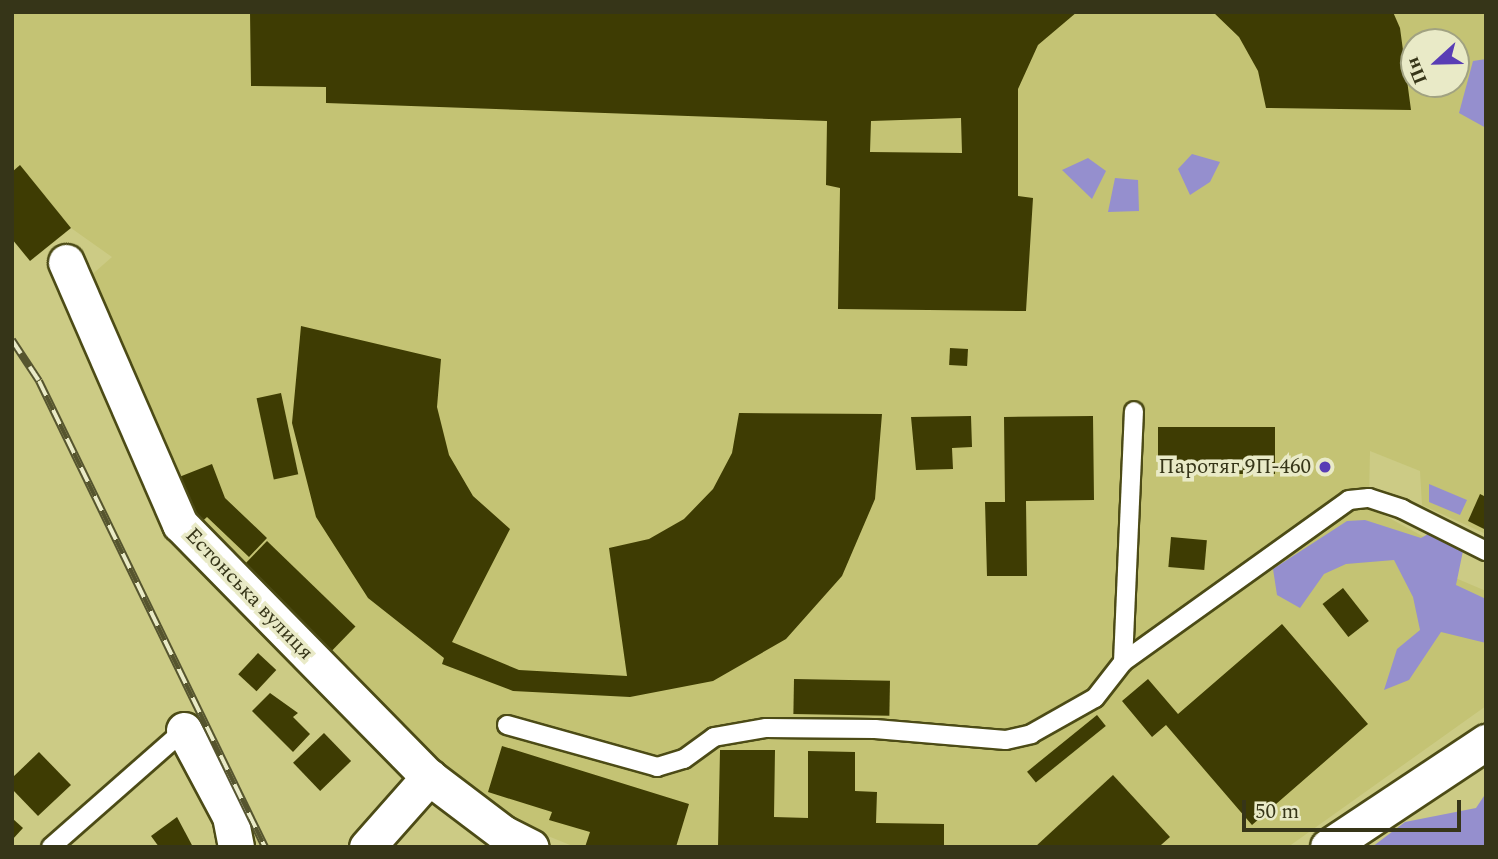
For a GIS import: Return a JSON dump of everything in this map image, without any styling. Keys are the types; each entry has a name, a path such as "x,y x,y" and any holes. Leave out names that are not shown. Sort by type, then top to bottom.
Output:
{"street":[{"name":"Естонська вулиця","path":"66,262 180,524 429,777 503,833 531,847"},
{"path":"184,730 230,816 236,847"},
{"path":"1328,847 1486,742"},
{"path":"367,847 429,777"}],"lane":[{"path":"1124,662 1134,411"},
{"path":"507,725 657,767 684,759 714,737 766,728 875,729 1006,740 1065,718 1095,698 1124,662 1349,500 1369,498 1402,509 1486,551"},
{"path":"51,847 184,730"}],"shaded area":[{"path":"12,12 1486,12 1486,534 1422,505 1420,471 1370,451 1369,498 1380,513 1448,550 1439,571 1486,591 1486,706 1288,847 575,847 499,816 195,528 88,278 112,257 71,228 20,166 12,172"},
{"path":"1486,59 1486,128 1459,113 1463,98 1470,98 1473,61"},
{"path":"1192,154 1220,162 1210,182 1190,195 1178,169"},
{"path":"1088,158 1106,171 1092,199 1062,170"},
{"path":"1115,178 1138,180 1139,211 1108,212"},
{"path":"1429,484 1467,500 1460,515 1429,502"},
{"path":"1365,520 1421,538 1437,529 1464,546 1456,585 1486,599 1486,643 1441,632 1409,680 1384,690 1397,649 1420,630 1413,597 1394,560 1346,564 1324,574 1300,608 1277,595 1273,569 1347,521"},
{"path":"1486,793 1486,847 1372,847 1405,822 1476,808"}],"building":[{"path":"250,12 1077,12 1038,45 1018,89 1018,196 1033,198 1026,311 838,309 840,188 826,185 827,121 326,103 326,87 251,86","holes":["961,118 962,153 870,152 871,121"]},
{"path":"1213,12 1393,12 1400,28 1400,98 1409,98 1411,110 1266,108 1258,71 1239,37"},
{"path":"20,165 71,228 30,261 12,239 12,172"},
{"path":"301,326 441,359 437,407 449,455 473,496 510,529 452,642 519,670 627,676 609,548 649,539 684,519 713,489 732,453 739,413 882,414 875,499 842,576 786,639 713,681 630,697 513,691 442,664 444,658 368,598 316,517 292,423"},
{"path":"950,348 968,349 967,366 949,365"},
{"path":"281,393 298,474 274,479 257,398"},
{"path":"971,416 972,447 952,448 953,469 916,470 911,417"},
{"path":"1093,416 1094,500 1026,501 1027,576 987,576 985,502 1005,502 1004,417"},
{"path":"1158,427 1275,427 1275,474 1158,474"},
{"path":"212,464 225,498 267,538 249,557 207,517 195,528 174,479"},
{"path":"1480,494 1486,497 1486,530 1468,521"},
{"path":"1171,537 1207,540 1204,570 1168,567"},
{"path":"267,541 355,626 331,652 243,566"},
{"path":"1343,588 1369,621 1348,637 1323,604"},
{"path":"1282,624 1368,724 1252,825 1166,725 1152,737 1122,701 1148,679 1178,714"},
{"path":"258,653 276,670 257,691 238,674"},
{"path":"794,679 890,681 889,716 793,714"},
{"path":"270,693 298,713 293,717 310,734 293,752 252,711"},
{"path":"1097,715 1106,726 1036,783 1027,772"},
{"path":"324,733 351,761 320,791 293,763"},
{"path":"502,746 689,804 676,847 585,847 590,832 549,820 552,812 488,792"},
{"path":"720,750 775,750 774,817 808,818 808,751 855,752 855,791 877,792 876,823 944,824 944,847 718,847"},
{"path":"39,752 71,785 38,816 12,789 12,778"},
{"path":"1113,775 1170,837 1161,845 1035,847"},
{"path":"177,817 193,847 159,847 151,836"},
{"path":"12,818 23,828 12,840"}],"railway":[{"path":"12,340 39,381 265,847"}],"place":[{"name":"Паротяг 9П-460","path":"1325,467"}]}
